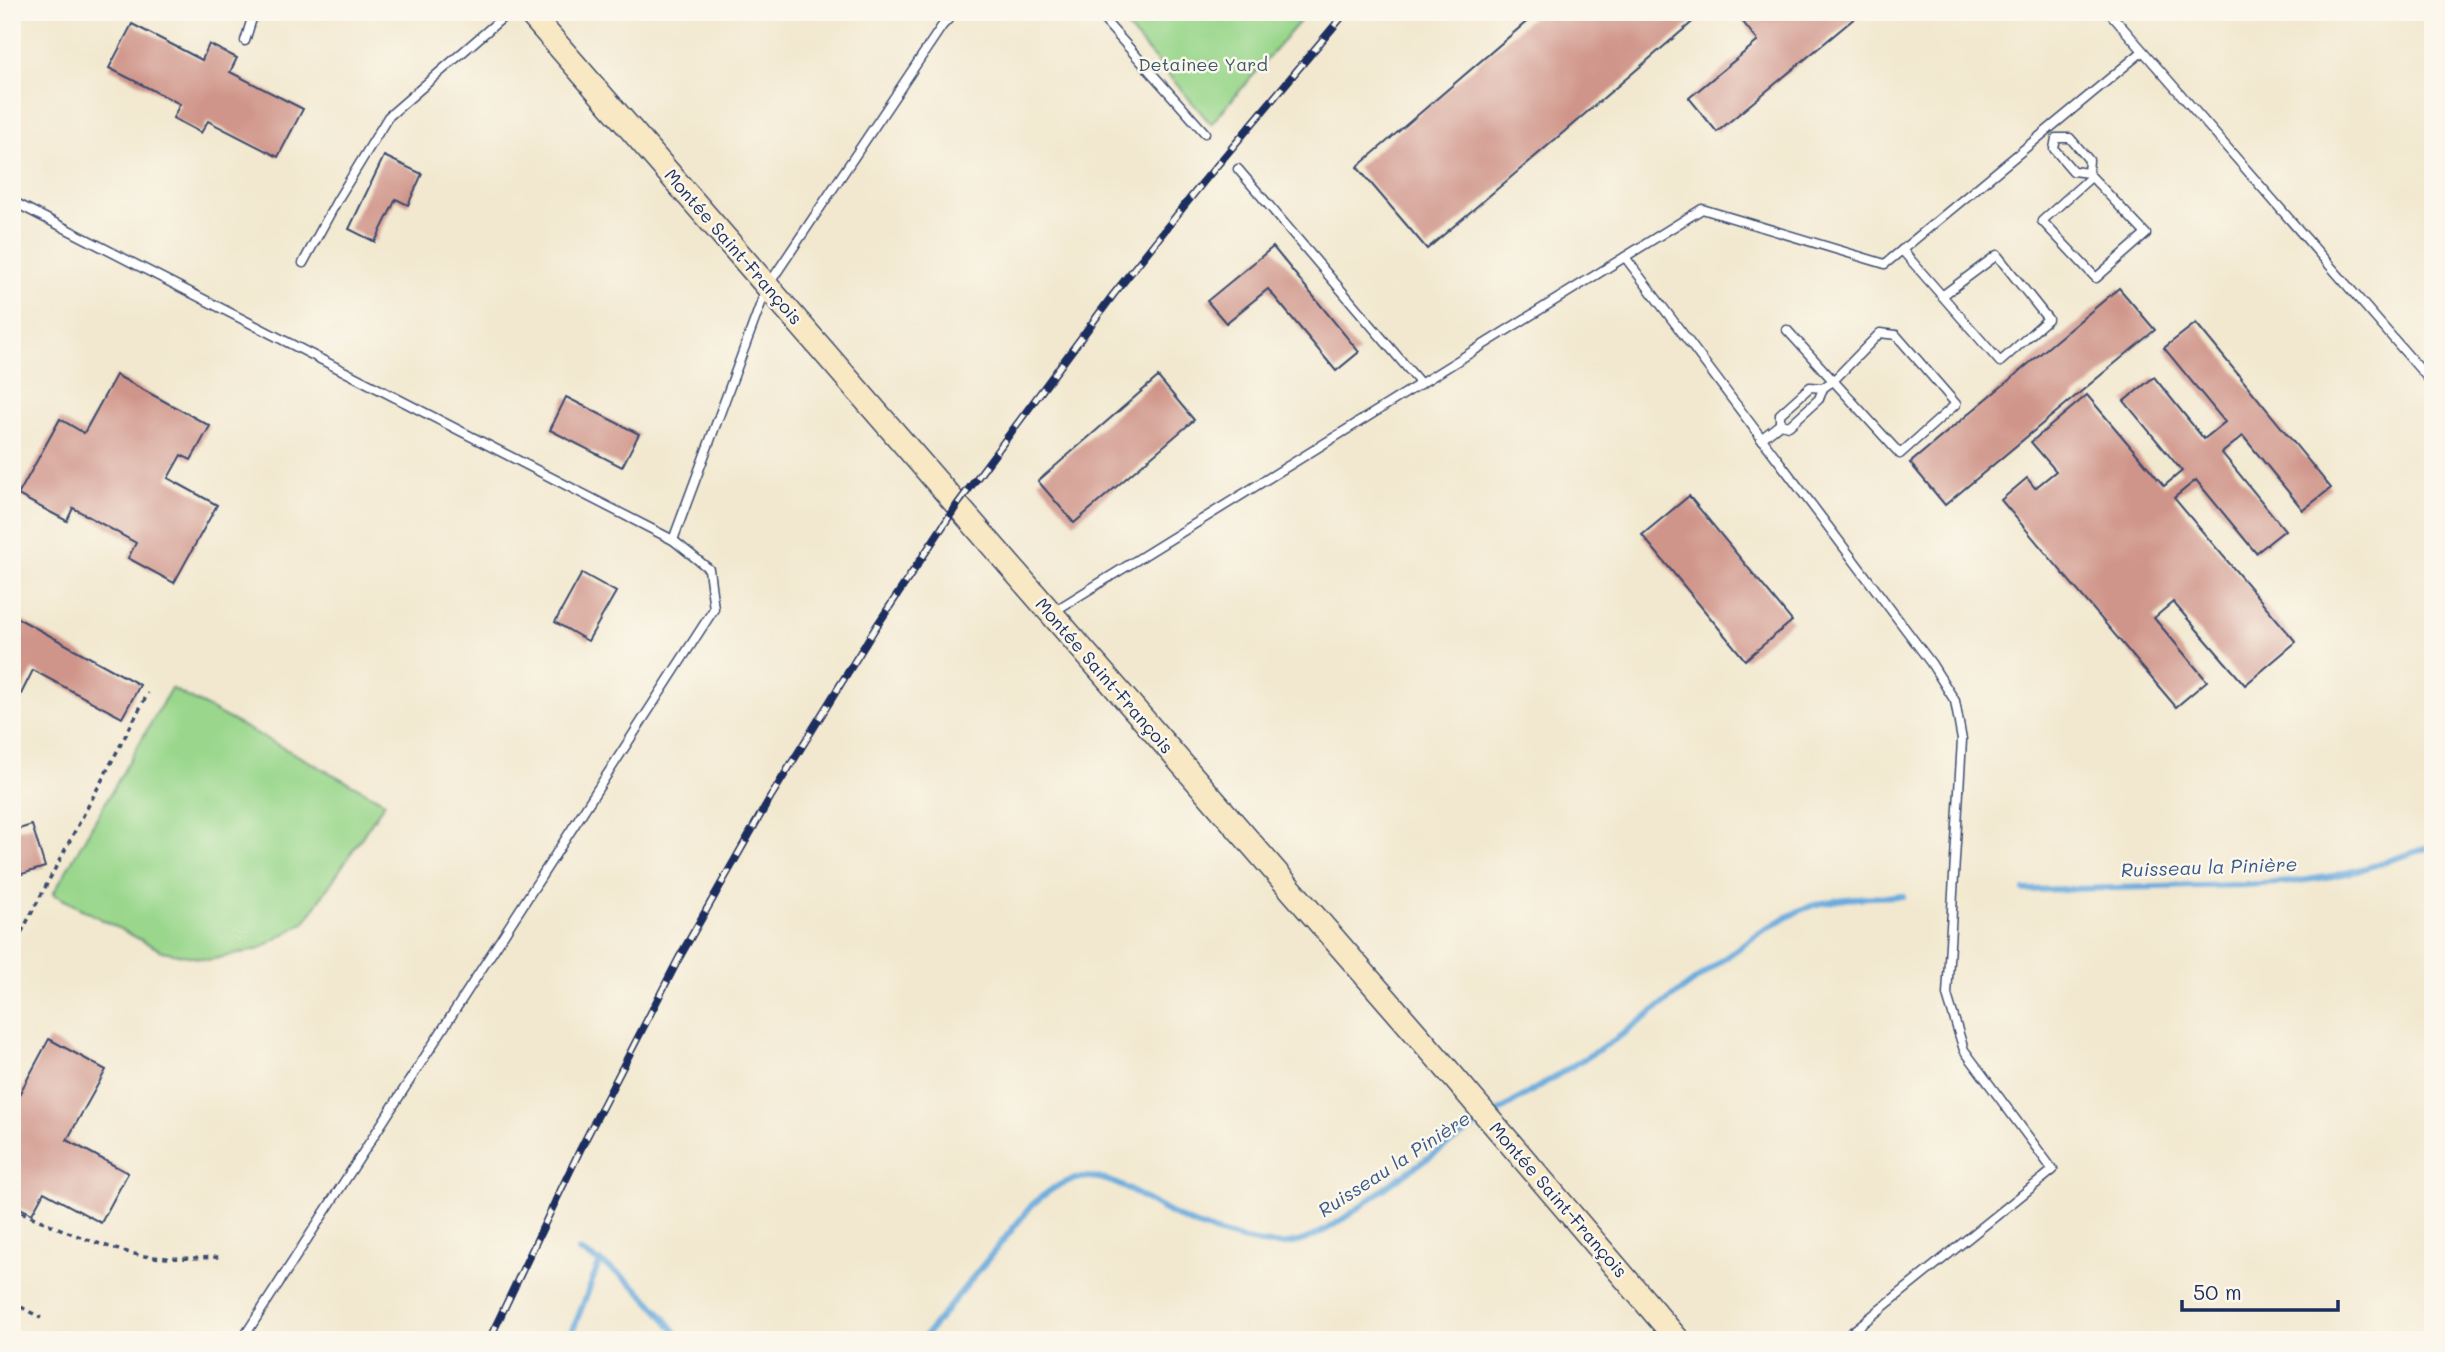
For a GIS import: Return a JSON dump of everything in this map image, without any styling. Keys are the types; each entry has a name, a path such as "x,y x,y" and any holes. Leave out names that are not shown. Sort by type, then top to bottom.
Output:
{"street":[{"name":"Montée Saint-François","path":"529,12 1458,1082 1678,1340"}],"lane":[{"path":"246,41 254,12"},
{"path":"303,262 388,117 509,12"},
{"path":"673,540 767,287 954,12"},
{"path":"1097,12 1205,133"},
{"path":"2109,12 2433,384"},
{"path":"1051,614 1702,209 1885,264 2143,51"},
{"path":"2048,130 2056,138 2070,138 2089,160 2090,175"},
{"path":"2056,138 2054,149 2069,167 2073,171 2090,175 2146,234 2096,278 2042,220 2090,175"},
{"path":"1238,169 1421,384"},
{"path":"12,201 673,540 709,569 714,608 242,1340"},
{"path":"1902,250 1942,296 2000,362 2048,319 1997,255 1942,296"},
{"path":"1625,257 1931,663 1955,701 1962,740 1947,995 1964,1050 2053,1170 1842,1340"},
{"path":"1780,424 1789,426 1819,399 1823,388 1834,380 1880,333 1896,335 1956,404 1900,454 1834,380 1787,330"},
{"path":"1780,424 1780,415 1810,387 1823,388"},
{"path":"1761,439 1780,424"}],"path":[{"path":"12,950 148,693"},
{"path":"12,1208 69,1232 141,1255 220,1257"},
{"path":"12,1301 41,1318"}],"green space":[{"name":"Detainee Yard","path":"1114,12 1308,12 1211,124"},
{"path":"171,688 385,802 305,922 259,949 209,960 162,951 53,894"}],"building":[{"path":"1538,12 1704,12 1427,249 1357,167"},
{"path":"1735,12 1862,12 1717,132 1689,98 1758,41"},
{"path":"2421,12 2433,12 2433,26"},
{"path":"132,24 202,60 209,44 237,58 230,72 303,109 278,157 208,121 201,133 173,118 180,104 109,68"},
{"path":"384,156 422,174 408,205 396,199 375,242 349,229"},
{"path":"1273,247 1359,352 1336,371 1268,289 1226,323 1207,301"},
{"path":"2119,288 2155,330 1945,505 1910,463"},
{"path":"2196,323 2331,488 2303,510 2243,436 2222,453 2285,530 2256,553 2196,480 2174,498 2296,642 2245,685 2173,602 2154,618 2207,681 2176,707 2001,500 2027,478 2035,488 2056,471 2031,442 2087,395 2164,486 2182,471 2124,401 2154,377 2204,439 2225,422 2164,348"},
{"path":"116,375 210,426 191,460 181,455 168,478 217,505 174,583 128,558 136,543 73,508 67,521 18,495 60,419 84,433"},
{"path":"1158,377 1194,420 1074,523 1038,481"},
{"path":"566,397 639,434 622,467 550,430"},
{"path":"1689,496 1792,621 1745,660 1642,535"},
{"path":"582,573 616,592 588,641 555,622"},
{"path":"12,615 140,685 122,718 33,670 21,694 12,689"},
{"path":"32,825 45,867 12,877 12,831"},
{"path":"49,1039 106,1070 67,1140 128,1173 101,1223 44,1192 32,1214 12,1204 12,1103 14,1104"}],"waterway":[{"name":"Ruisseau la Pinière","path":"2024,890 2292,882 2366,868 2433,846"},
{"name":"Ruisseau la Pinière","path":"1493,1115 1616,1039 1759,933 1786,918 1803,909 1827,902 1903,896"},
{"name":"Ruisseau la Pinière","path":"922,1340 1032,1205 1052,1189 1070,1180 1087,1177 1104,1179 1199,1226 1245,1240 1287,1244 1301,1241 1329,1228 1484,1121"},
{"name":"Ruisseau la Pinière","path":"579,1251 637,1288 682,1340"},
{"path":"569,1340 600,1261"}],"railway":[{"path":"489,1340 580,1150 679,958 770,798 876,627 957,505 1113,295 1204,181 1346,12"}]}
